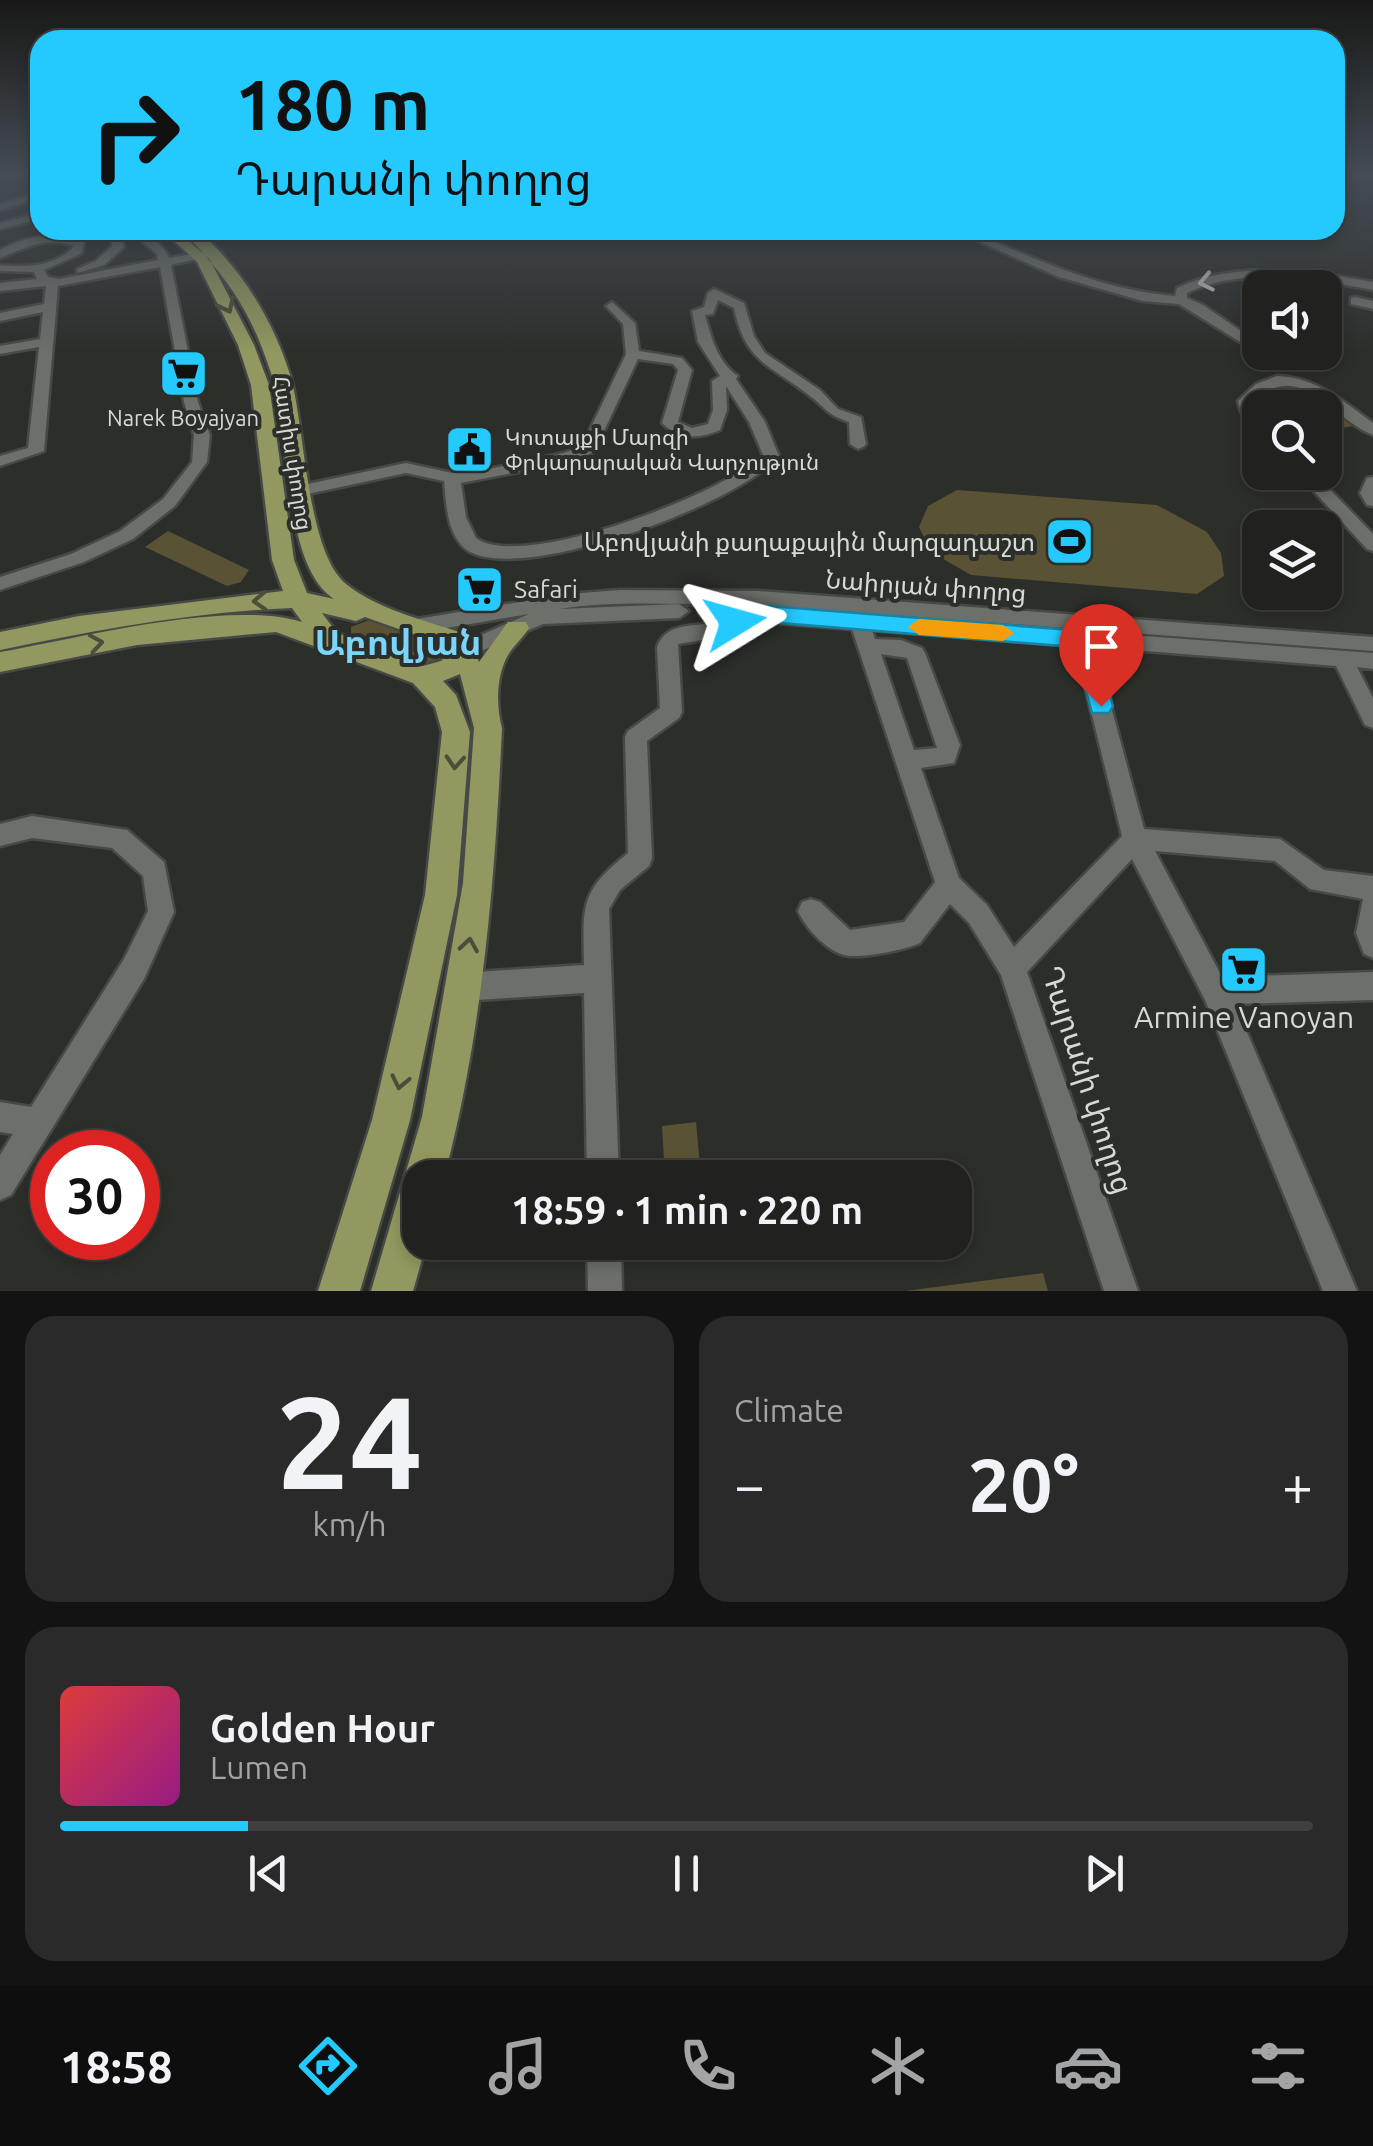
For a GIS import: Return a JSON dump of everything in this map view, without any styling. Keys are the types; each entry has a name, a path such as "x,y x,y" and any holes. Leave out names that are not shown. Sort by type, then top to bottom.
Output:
{"main road":[{"name":"Հատիս փողոց","path":"184,240 209,255 260,385 282,560 298,599 331,640"},
{"name":"Հատիս փողոց","path":"197,240 248,298 282,378 312,553 334,588 362,610"},
{"path":"0,641 163,612 298,599 362,610 450,638 463,652 486,709"},
{"path":"331,640 344,619 362,610"},
{"path":"0,662 137,636 276,623 422,676 447,702 456,732 441,895 391,1120 339,1291"},
{"path":"429,1160 441,1117 479,883 489,746 486,673 495,651 518,628"},
{"path":"422,676 450,669 463,652"},
{"path":"392,1291 402,1256"}],"street":[{"path":"0,250 30,234"},
{"path":"0,250 39,240 78,240"},
{"path":"0,287 84,270 112,254 117,240"},
{"path":"0,584 104,547 150,522 172,502 202,458 200,423 191,402 166,264 162,254 146,240"},
{"path":"981,240 1063,276 1129,294 1180,300 1199,308 1242,338"},
{"path":"45,278 80,248 75,241"},
{"path":"0,268 45,278 209,255"},
{"path":"0,461 36,451 50,307 45,278"},
{"path":"1373,286 1326,279 1227,278 1187,286 1181,291 1180,300 1189,311 1284,376 1307,385 1373,430"},
{"path":"452,478 460,528 474,547 501,555 565,546 672,510 753,474 770,456 757,422 731,376 705,342 698,311 709,310 714,293 740,306 750,342 761,357 822,394 833,412 856,420 858,444"},
{"path":"1355,301 1373,305"},
{"path":"303,490 406,468 452,478 569,457 588,449 633,354 629,323 612,306"},
{"path":"0,317 50,307"},
{"path":"0,350 47,342"},
{"path":"633,354 677,361 686,370 670,424 677,430 701,434 715,427 720,410 719,381 731,376"},
{"path":"1278,370 1284,376"},
{"path":"1257,390 1269,380 1284,376"},
{"path":"1373,482 1368,493 1373,501"},
{"path":"1321,490 1373,545"},
{"name":"Նաիրյան փողոց","path":"417,626 568,601 620,597 758,598 1373,644"},
{"name":"Նաիրյան փողոց","path":"463,652 541,617 588,612 755,612 864,634 1084,639 1373,661"},
{"path":"603,1160 596,907 611,882 640,858 636,737 671,712 667,647 670,639 682,633 715,632 755,612"},
{"path":"864,634 948,885 978,914 1012,968"},
{"path":"864,634 915,653 949,745 946,756 907,760"},
{"path":"1084,639 1135,839 1215,992 1340,1291"},
{"path":"1342,658 1373,719"},
{"path":"0,835 32,827 118,838 155,870 161,912 134,968 0,1184"},
{"path":"1135,839 1280,850 1319,882 1373,888"},
{"name":"Դարանի փողոց","path":"1122,1291 1012,968 1135,839"},
{"path":"811,910 840,940 850,943 910,934 948,885"},
{"path":"1373,905 1373,945"},
{"path":"462,987 600,978"},
{"path":"1215,992 1373,986"},
{"path":"0,1117 37,1124"},
{"path":"604,1260 605,1291"}],"shaded area":[{"path":"1277,383 1309,390 1269,390"},
{"path":"1342,414 1358,425 1342,428"},
{"name":"Աբովյանի քաղաքային մարզադաշտ","path":"957,490 1157,505 1207,532 1221,553 1224,576 1197,594 971,575 931,552 919,527 928,506"},
{"path":"168,531 249,570 241,582 227,586 145,547"},
{"path":"764,604 1373,651 1373,655 765,608 574,605"},
{"path":"369,620 443,648 443,658 427,666 351,637 351,627"},
{"path":"696,1122 699,1160 664,1160 662,1126"},
{"path":"1043,1273 1048,1291 905,1291"}],"slow traffic":[{"path":"919,627 1003,633"}],"place":[{"name":"Narek Boyajyan","path":"183,374"},
{"name":"Կոտայքի Մարզի Փրկարարական Վարչություն","path":"470,450"},
{"name":"Աբովյանի քաղաքային մարզադաշտ","path":"1070,542"},
{"name":"Safari","path":"479,589"},
{"name":"Armine Vanoyan","path":"1244,969"}],"district":[{"name":"Աբովյան","path":"398,643"}],"route":[{"path":"735,622 755,612 1084,639 1101,706"}]}
